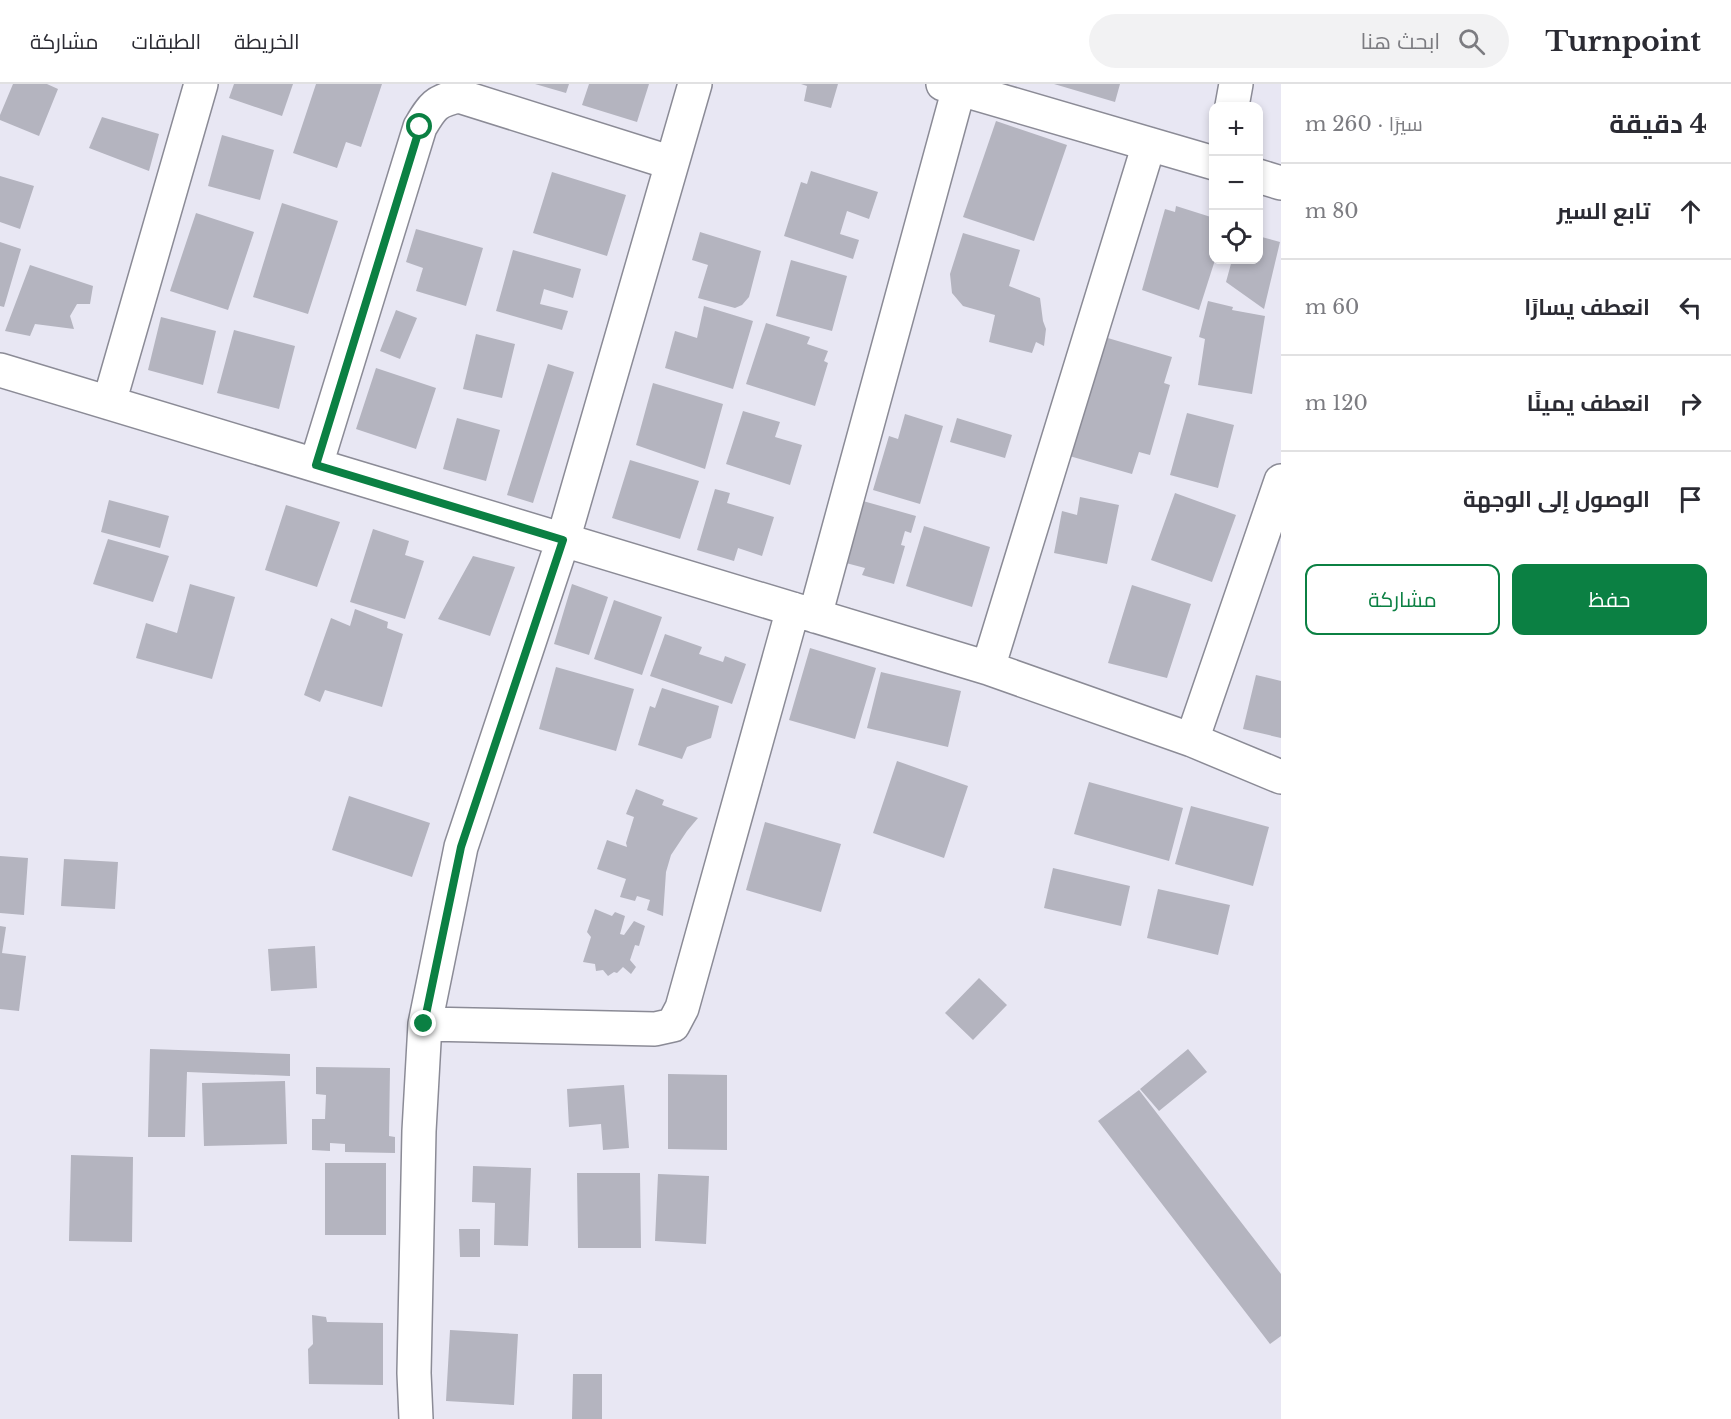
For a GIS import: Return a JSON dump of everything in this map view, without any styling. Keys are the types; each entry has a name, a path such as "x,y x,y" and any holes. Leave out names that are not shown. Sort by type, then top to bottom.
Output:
{"street":[{"path":"109,403 201,84"},
{"path":"416,1419 414,1373 418,1154 424,1024 461,847 563,540 695,84"},
{"path":"1233,102 1236,84"},
{"path":"424,1024 655,1029 673,1025 682,1008 804,613 951,86 1209,162"},
{"path":"316,465 420,127 432,108 444,99 459,96 672,163"},
{"path":"988,668 1149,144"},
{"path":"1263,178 1281,183"},
{"path":"0,370 988,668 1192,740 1281,777"},
{"path":"1192,740 1281,481"}],"building":[{"path":"13,84 47,84 58,89 39,136 0,120"},
{"path":"234,84 293,84 282,116 229,98"},
{"path":"316,84 382,84 361,147 346,142 337,168 293,153"},
{"path":"535,84 569,84 566,93"},
{"path":"589,84 649,84 637,122 582,105"},
{"path":"801,84 838,84 831,108 804,101 807,86"},
{"path":"1054,84 1120,84 1115,102"},
{"path":"102,117 159,134 149,171 89,148"},
{"path":"996,121 1067,145 1034,241 963,217"},
{"path":"222,135 274,150 260,200 208,186"},
{"path":"811,171 878,192 869,219 847,211 840,234 859,240 853,259 784,236 801,182 807,184"},
{"path":"552,172 626,195 607,256 533,233"},
{"path":"0,176 34,186 20,229 0,222"},
{"path":"282,203 338,221 308,314 253,297"},
{"path":"1176,206 1209,216 1209,264 1214,264 1199,310 1142,290 1165,209 1175,212"},
{"path":"196,213 254,232 228,310 170,291"},
{"path":"416,229 483,248 466,306 416,291 423,268 406,262"},
{"path":"700,232 761,251 749,297 742,305 735,308 698,298 708,265 692,260"},
{"path":"963,233 1020,250 1009,286 1040,298 1046,329 1044,346 1036,342 1032,353 989,342 995,315 963,306 952,293 950,274"},
{"path":"1263,237 1280,242 1264,309 1226,282 1231,264 1263,264"},
{"path":"0,242 21,249 4,307 0,306"},
{"path":"513,250 581,269 573,298 544,289 540,304 568,311 562,330 496,311"},
{"path":"791,260 847,276 832,331 776,316"},
{"path":"30,265 93,286 90,304 77,304 70,316 74,329 35,324 30,336 5,331"},
{"path":"1208,301 1233,307 1232,310 1265,316 1252,394 1198,385 1205,339 1199,337"},
{"path":"704,306 753,321 733,389 665,368 675,331 697,338"},
{"path":"396,310 417,318 400,359 380,351"},
{"path":"161,317 216,331 203,385 148,370"},
{"path":"766,323 810,337 807,344 828,351 824,361 828,363 815,406 746,384"},
{"path":"234,330 295,346 279,409 217,393"},
{"path":"476,334 515,344 502,398 463,389"},
{"path":"1101,336 1172,357 1164,383 1170,385 1150,455 1139,452 1132,474 1066,455"},
{"path":"548,364 574,372 533,503 507,495"},
{"path":"376,368 436,388 416,449 356,429"},
{"path":"653,383 723,404 705,469 636,445"},
{"path":"743,411 780,422 775,437 802,445 790,485 726,464"},
{"path":"1187,413 1234,425 1218,488 1170,475"},
{"path":"905,414 943,426 920,504 873,490 889,436 898,439"},
{"path":"457,418 500,430 486,481 443,469"},
{"path":"957,418 1012,435 1005,458 950,442"},
{"path":"630,460 699,481 680,539 612,518"},
{"path":"715,489 730,493 727,503 774,517 762,556 738,548 734,561 697,550"},
{"path":"1175,493 1236,515 1212,582 1151,560"},
{"path":"1080,497 1119,505 1107,564 1054,553 1062,511 1077,515"},
{"path":"856,499 916,516 911,533 905,531 901,545 905,546 894,584 862,575 865,568 846,563"},
{"path":"109,500 169,516 160,548 101,532"},
{"path":"286,505 340,522 317,587 265,570"},
{"path":"924,526 990,547 972,607 906,586"},
{"path":"373,529 409,541 405,555 424,561 405,619 350,602"},
{"path":"108,539 169,556 153,602 93,584"},
{"path":"473,556 515,567 490,636 438,619"},
{"path":"190,584 235,597 212,679 136,658 146,623 177,633"},
{"path":"572,584 608,597 589,655 554,644"},
{"path":"1132,585 1191,604 1167,678 1108,663"},
{"path":"614,600 662,617 642,675 594,659"},
{"path":"355,609 388,622 387,628 403,634 382,707 325,690 320,702 304,695 331,618 350,626"},
{"path":"665,634 702,647 699,654 723,662 725,656 746,664 732,704 650,676"},
{"path":"810,648 876,668 855,739 789,720"},
{"path":"556,667 634,689 616,751 539,729"},
{"path":"881,672 961,691 948,747 867,728"},
{"path":"1256,675 1281,681 1281,738 1243,729"},
{"path":"662,688 719,706 711,738 687,747 682,759 638,745 650,706 655,708"},
{"path":"897,761 968,786 944,858 873,833"},
{"path":"1089,782 1183,808 1169,861 1074,834"},
{"path":"636,789 664,800 662,805 698,818 671,855 666,872 663,916 647,910 650,900 637,896 635,901 620,897 626,879 597,869 607,840 627,847 626,843 634,817 626,814"},
{"path":"349,796 430,823 412,877 332,850"},
{"path":"1191,806 1269,827 1253,886 1175,864"},
{"path":"765,822 841,844 821,912 746,890"},
{"path":"0,856 28,858 24,915 0,913"},
{"path":"64,859 118,862 115,909 61,906"},
{"path":"1053,868 1130,886 1121,926 1044,908"},
{"path":"1158,889 1230,905 1218,955 1147,938"},
{"path":"595,909 612,916 615,912 625,916 620,934 624,935 634,921 645,926 639,946 635,945 630,960 636,967 631,974 623,967 617,973 614,972 608,976 603,970 596,971 595,964 583,962 591,937 587,932"},
{"path":"0,926 6,927 2,953 26,956 19,1011 0,1009"},
{"path":"315,946 317,988 271,991 268,949"},
{"path":"979,978 1007,1005 973,1040 945,1013"},
{"path":"150,1049 290,1054 290,1076 187,1072 185,1137 148,1137"},
{"path":"1188,1049 1207,1072 1159,1111 1140,1089"},
{"path":"316,1067 390,1068 389,1136 395,1137 395,1153 345,1152 345,1144 330,1143 330,1151 312,1150 312,1119 325,1119 326,1095 316,1094"},
{"path":"668,1074 727,1075 727,1150 668,1149"},
{"path":"285,1081 287,1144 204,1146 202,1083"},
{"path":"624,1085 629,1148 603,1150 601,1124 569,1127 567,1089"},
{"path":"1139,1090 1281,1274 1281,1336 1270,1344 1098,1121"},
{"path":"71,1155 133,1157 132,1242 69,1241"},
{"path":"325,1163 386,1163 386,1235 325,1235"},
{"path":"473,1166 531,1168 528,1246 494,1245 495,1203 472,1202"},
{"path":"577,1173 640,1173 641,1248 578,1248"},
{"path":"658,1174 709,1176 706,1244 655,1241"},
{"path":"459,1229 480,1229 480,1257 460,1257"},
{"path":"312,1315 326,1317 327,1322 383,1323 383,1385 309,1384 308,1349 313,1344"},
{"path":"450,1330 518,1334 514,1405 446,1401"},
{"path":"573,1374 602,1374 602,1419 572,1419"}],"route":[{"path":"420,127 316,465 563,540 461,847 424,1024"}]}
